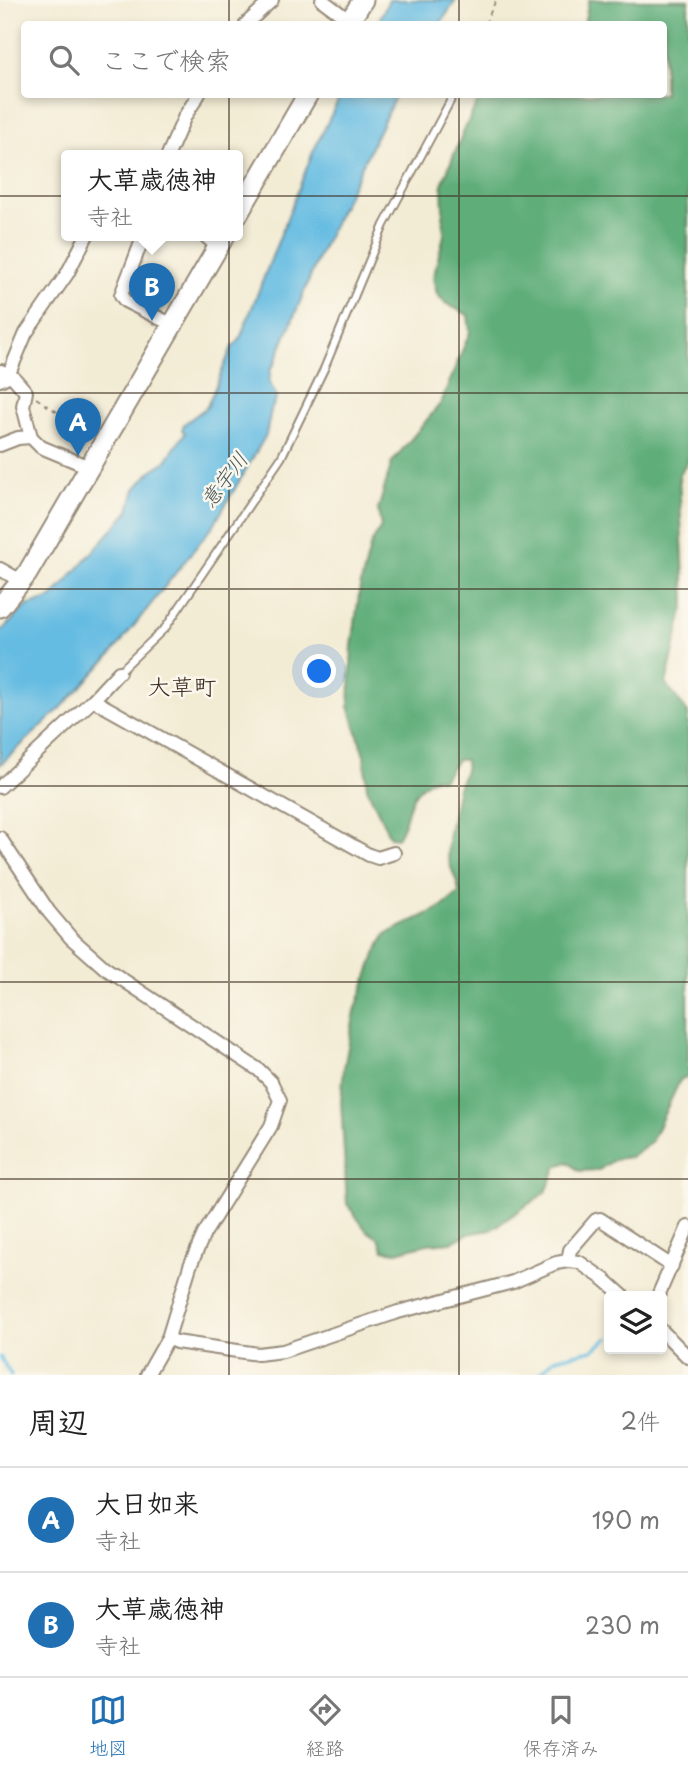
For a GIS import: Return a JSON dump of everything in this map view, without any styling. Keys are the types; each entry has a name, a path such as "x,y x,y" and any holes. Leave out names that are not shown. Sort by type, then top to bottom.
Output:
{"street":[{"path":"249,21 272,0"},
{"path":"322,0 347,21"},
{"path":"350,21 363,0"},
{"path":"169,150 196,98"},
{"path":"243,205 306,98"},
{"path":"85,241 67,274 26,333 3,375 14,378 26,392 23,406 31,436 41,447 89,467"},
{"path":"142,241 121,295 125,301 173,324"},
{"path":"0,607 21,581 103,444 173,324 215,241"},
{"path":"0,445 31,436"},
{"path":"0,569 21,581"},
{"path":"0,787 93,700 119,671"},
{"path":"93,700 369,855 378,858 394,853"},
{"path":"0,838 49,912 71,938 105,968 259,1070 271,1082 280,1100 271,1126 204,1234 190,1266 168,1338 147,1375"},
{"path":"568,1261 570,1250 596,1220 600,1219 669,1264"},
{"path":"660,1291 669,1264 688,1227"},
{"path":"168,1338 176,1342 258,1354 283,1352 398,1312 513,1282 556,1263 568,1261 579,1262 617,1291"},
{"path":"667,1336 688,1357"}],"lane":[{"path":"119,671 166,627 281,458 324,369 384,225 452,98"}],"path":[{"path":"486,21 496,0"},
{"path":"26,392 103,444"}],"green space":[{"path":"589,0 688,0 688,461 679,475 685,602 666,684 688,713 688,1076 680,1080 651,1142 630,1157 615,1159 599,1170 579,1171 568,1162 557,1166 546,1192 491,1230 467,1234 452,1242 427,1244 397,1252 384,1250 379,1239 366,1230 347,1204 341,1102 344,1068 355,1011 376,952 386,934 442,907 459,893 449,861 448,848 457,791 466,764 465,760 457,760 443,779 434,778 424,785 412,798 397,838 390,837 367,788 364,755 349,706 352,646 360,587 371,544 381,527 378,510 392,462 441,403 470,332 468,315 445,303 437,294 433,278 444,235 442,184 480,98 667,98 667,21 585,21"}],"water":[{"path":"389,0 456,0 442,21 378,21"},
{"name":"意宇川","path":"340,98 395,98 320,253 271,367 269,382 277,397 271,410 266,435 215,523 110,656 61,708 0,765 0,632 27,606 52,598 129,511 135,489 151,471 165,462 185,433 182,430 184,424 207,407 232,347 239,341 313,152"}],"waterway":[{"path":"538,1375 554,1359 592,1350 604,1342"},
{"path":"0,1357 11,1375"}],"place":[{"name":"大草歳徳神","path":"152,321"},
{"name":"大日如来","path":"78,456"}],"district":[{"name":"大草町","path":"182,685"}]}
